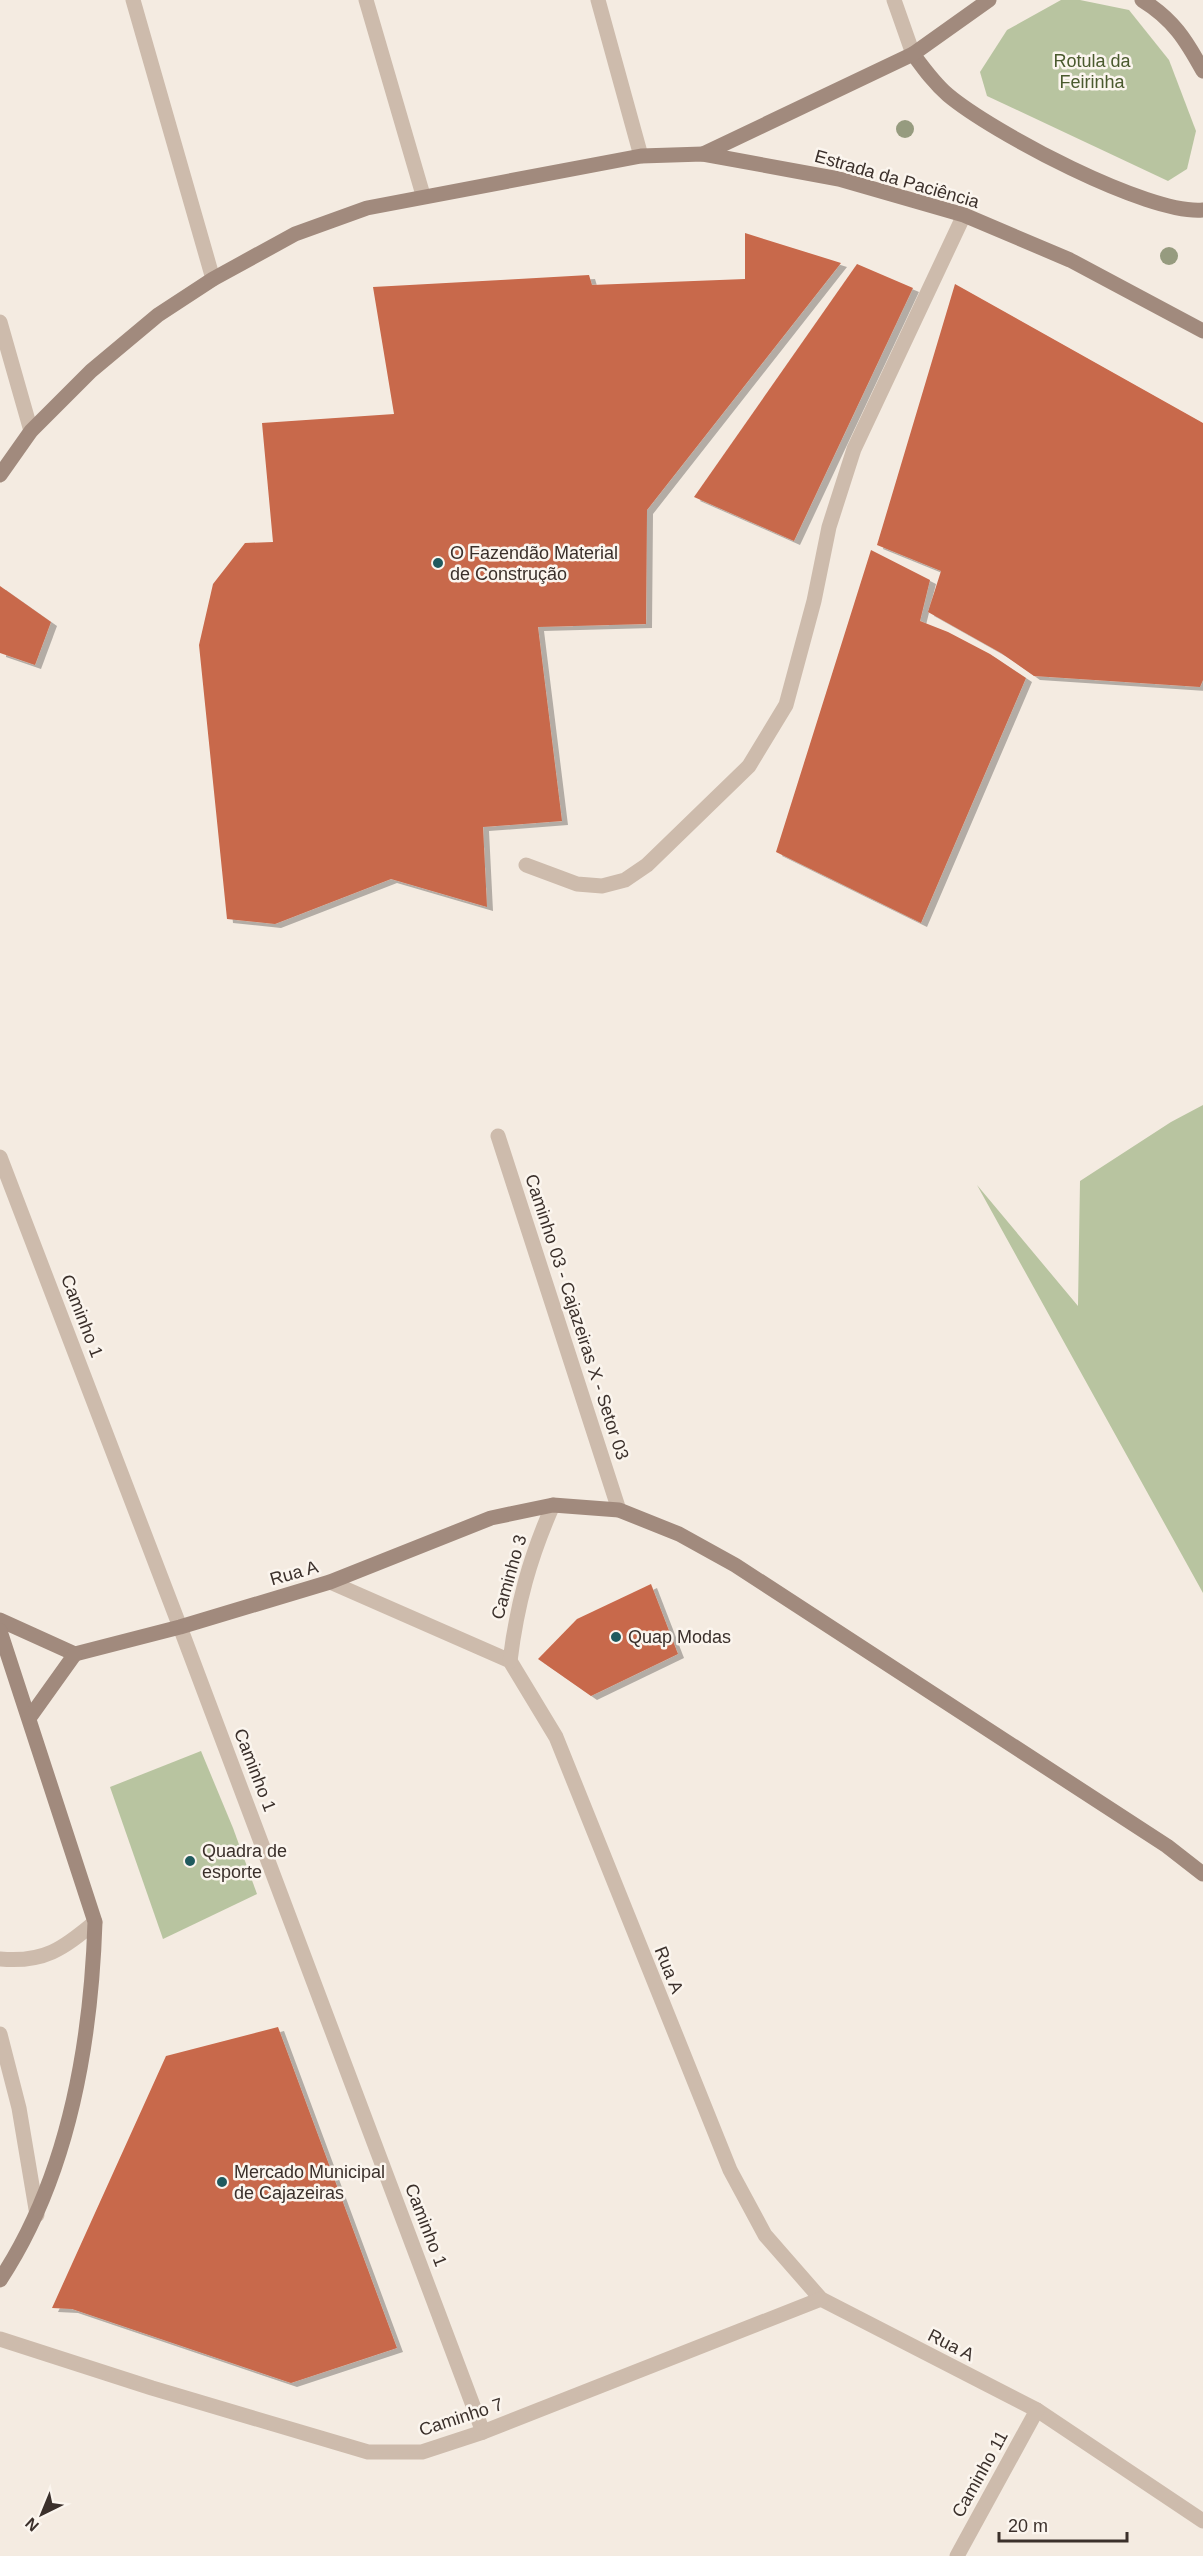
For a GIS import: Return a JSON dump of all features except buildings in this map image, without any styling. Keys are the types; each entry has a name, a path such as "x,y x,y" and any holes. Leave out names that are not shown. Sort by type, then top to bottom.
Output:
{"main road":[{"path":"0,475 31,431 91,371 158,315 213,279 295,234 367,208 423,195 641,156 703,154 913,54 989,0"},
{"path":"1142,0 1162,12 1186,40 1203,71"},
{"path":"913,54 930,78 950,96 991,125 1118,189 1153,203 1189,211 1203,210"},
{"name":"Estrada da Paciência","path":"703,154 838,179 964,215 1070,260 1203,331"},
{"path":"330,1581 491,1518 553,1505 619,1510 679,1534 735,1565 1167,1846 1203,1874"},
{"name":"Rua A","path":"75,1654 180,1627 330,1581"},
{"path":"0,1620 75,1654 30,1717"},
{"path":"0,1631 30,1717 94,1922 93,1968 78,2075 64,2133 37,2215 18,2253 0,2280"}],"street":[{"path":"133,0 213,279"},
{"path":"366,0 423,195"},
{"path":"598,0 641,156"},
{"path":"894,0 913,54"},
{"path":"526,865 577,884 602,886 625,880 647,865 749,766 786,705 814,601 829,527 854,449 964,215"},
{"path":"0,322 31,431"},
{"name":"Caminho 03 - Cajazeiras X - Setor 03","path":"498,1136 619,1510"},
{"name":"Caminho 1","path":"0,1157 180,1627 483,2432"},
{"name":"Caminho 3","path":"510,1661 522,1587 533,1552 553,1505"},
{"name":"Rua A","path":"330,1581 510,1661 556,1737 730,2170 765,2235 821,2299 1037,2410 1203,2521"},
{"path":"0,1959 27,1959 56,1951 94,1922"},
{"path":"0,2034 19,2108 37,2215"},
{"name":"Caminho 7","path":"0,2339 152,2388 368,2452 422,2452 483,2432 821,2299"},
{"name":"Caminho 11","path":"957,2556 1037,2410"}],"green space":[{"name":"Rotula da Feirinha","path":"1061,0 1080,0 1129,10 1169,60 1196,131 1187,169 1168,181 987,96 980,72 1007,30"},
{"path":"1203,1105 1203,1593 977,1185 1078,1306 1080,1181 1171,1122"},
{"name":"Quadra de esporte","path":"201,1751 257,1894 163,1939 110,1787"}],"place":[{"name":"O Fazendão Material de Construção","path":"438,563"},
{"name":"Quap Modas","path":"616,1637"},
{"name":"Quadra de esporte","path":"190,1861"},
{"name":"Mercado Municipal de Cajazeiras","path":"222,2182"}]}
